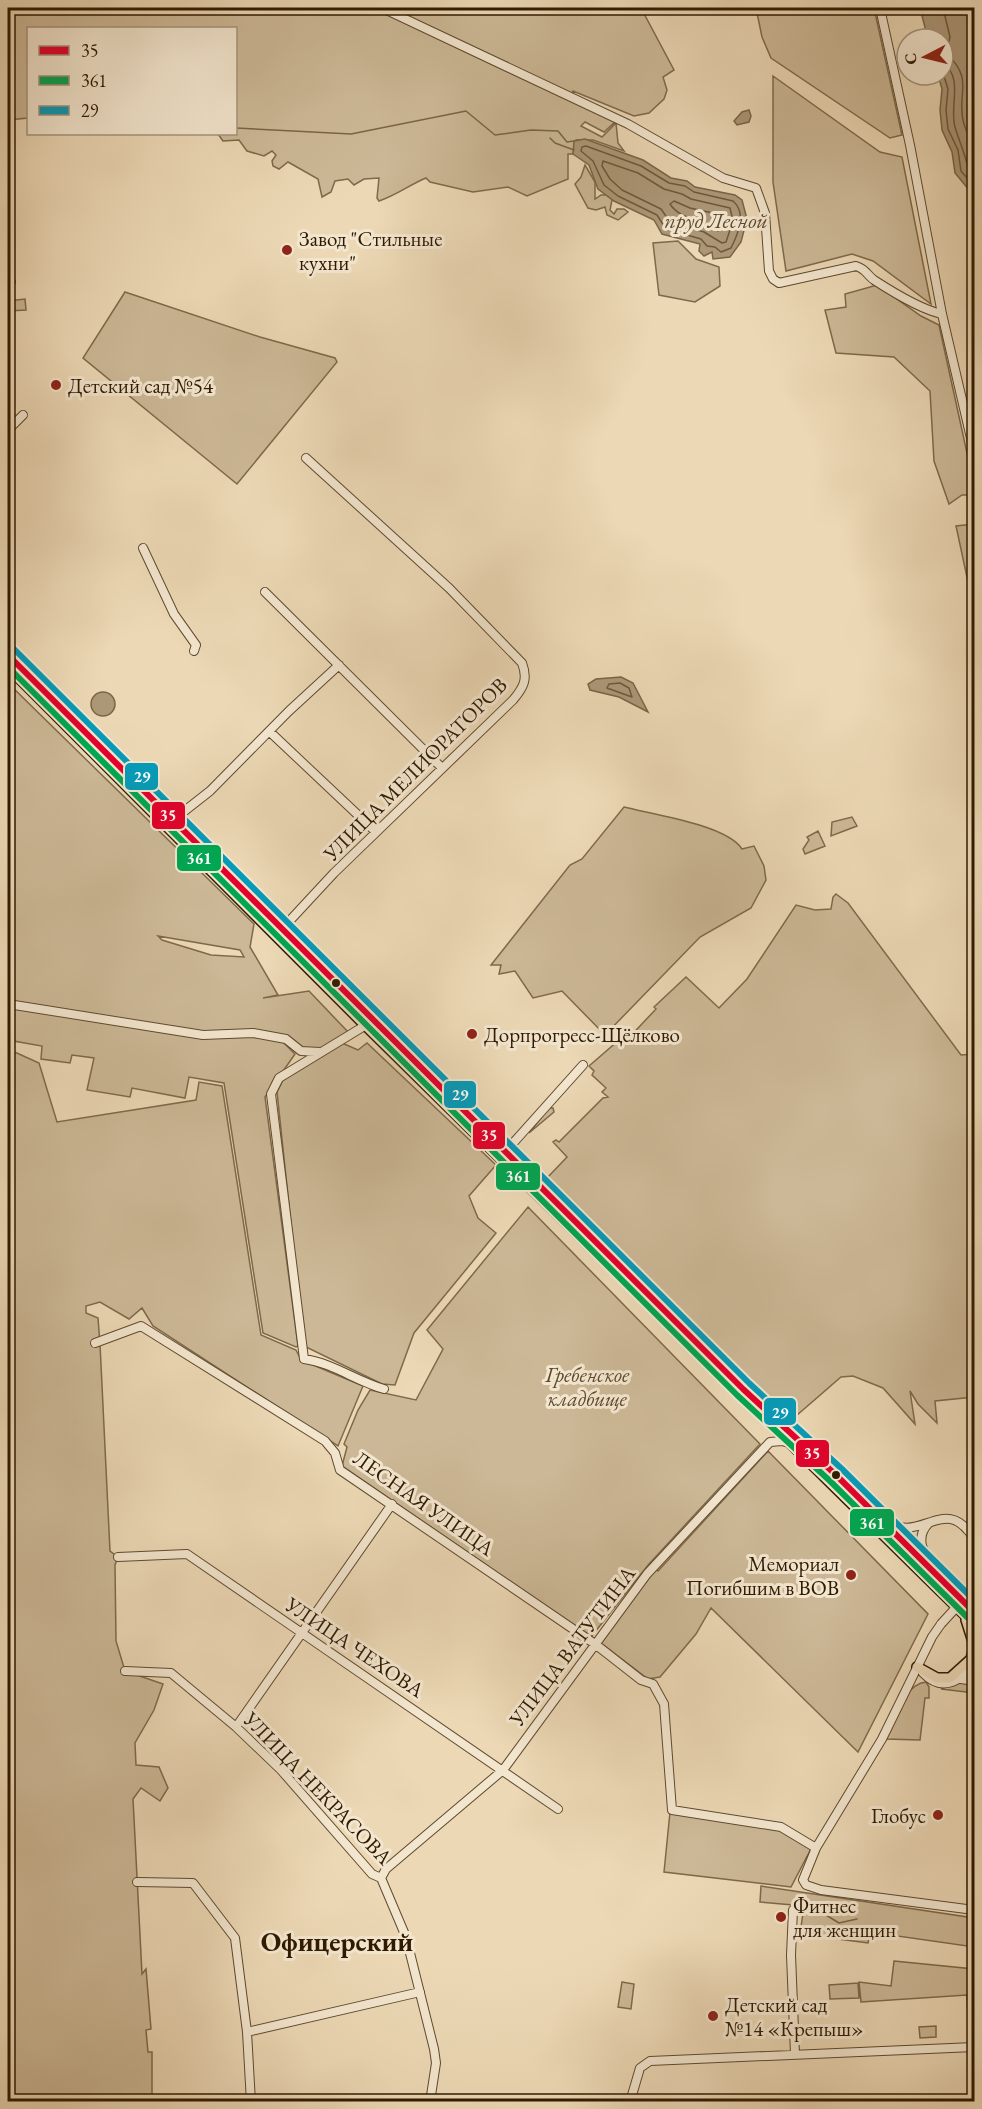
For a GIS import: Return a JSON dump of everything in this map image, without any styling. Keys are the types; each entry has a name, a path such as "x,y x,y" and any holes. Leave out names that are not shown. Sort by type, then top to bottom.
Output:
{"main road":[{"path":"8,655 743,1389 868,1506 954,1598 975,1624"},
{"path":"8,667 772,1426 954,1598 975,1612"},
{"path":"917,1667 937,1678 950,1678 971,1659 975,1646 971,1629 954,1598"}],"street":[{"path":"382,8 628,124 723,178 756,188 765,213 769,271 773,279 779,283 856,266 863,268 872,278 931,311 942,314"},
{"path":"880,8 910,145 942,314 975,451"},
{"path":"8,430 22,415"},
{"name":"УЛИЦА МЕЛИОРАТОРОВ","path":"282,929 376,832 523,689 526,674 522,663 449,588 306,459"},
{"path":"143,548 174,614 196,645 194,651"},
{"path":"265,592 442,768"},
{"path":"173,819 210,791 289,711 339,665"},
{"path":"270,732 334,796 376,832"},
{"path":"8,1004 203,1035 253,1033 285,1039 301,1052 320,1052"},
{"path":"366,1025 355,1034 320,1052 279,1078 271,1094 304,1359 333,1366 366,1384 384,1389"},
{"path":"506,1151 583,1065"},
{"name":"ЛЕСНАЯ УЛИЦА","path":"95,1343 141,1326 325,1441 335,1453 340,1470 595,1644 641,1680 653,1684 664,1704 672,1810 781,1827 816,1848"},
{"path":"772,1426 770,1442 782,1440 792,1444"},
{"name":"УЛИЦА ВАТУТИНА","path":"381,1878 386,1869 503,1770 647,1574 770,1442"},
{"path":"236,1726 392,1504"},
{"path":"868,1506 891,1524 905,1529 918,1528 932,1520 952,1518 965,1527 975,1539"},
{"path":"932,1520 923,1530 921,1537 923,1551 954,1598"},
{"name":"УЛИЦА ЧЕХОВА","path":"118,1557 187,1554 558,1809"},
{"path":"975,1588 941,1624 877,1749 816,1848 803,1880 806,1885 821,1890 975,1910"},
{"path":"917,1667 936,1683 950,1683 962,1679 975,1667"},
{"name":"УЛИЦА НЕКРАСОВА","path":"125,1671 171,1673 236,1726 281,1770 372,1874 381,1878 406,1937 436,2063 430,2102"},
{"path":"962,1679 975,1681"},
{"path":"137,1882 193,1883 235,1938 247,2032 251,2102"},
{"path":"793,1910 795,2054"},
{"path":"247,2032 420,1992"},
{"path":"630,2102 636,2075 644,2063 650,2061 975,2048"}],"green space":[{"path":"8,8 641,8 674,70 663,77 667,90 664,99 649,113 634,116 573,91 570,98 616,121 604,132 585,122 581,126 602,137 616,123 618,143 624,151 593,140 576,140 573,154 568,154 568,179 527,196 508,187 473,192 430,182 426,178 379,201 377,198 379,178 364,179 354,185 348,179 335,181 331,192 322,197 318,179 288,162 279,169 273,166 272,161 276,155 272,151 264,156 247,151 239,140 223,141 219,135 237,135 237,27 27,27 27,118 8,120"},
{"path":"756,8 874,8 902,135 890,138 771,58 762,37"},
{"path":"773,76 880,152 902,157 931,304 873,261 852,254 786,271 773,182"},
{"path":"585,165 595,182 595,199 601,195 613,195 610,210 614,214 617,209 624,209 628,212 618,220 607,215 605,207 596,210 588,208 575,184 581,177"},
{"path":"678,241 696,259 719,267 720,286 695,302 659,295 653,243"},
{"path":"877,285 921,316 939,325 974,485 974,503 971,495 962,495 949,504 934,461 930,391 894,357 836,353 825,310 846,307 845,294"},
{"path":"125,292 260,337 335,358 337,362 237,484 83,358"},
{"path":"25,299 26,310 8,311 8,301"},
{"path":"974,524 974,610 956,526"},
{"path":"8,683 254,924 250,947 278,995 263,998 309,991 350,1034 318,1049 303,1048 283,1042 295,1054 265,1097 298,1346 263,1333 224,1083 189,1077 185,1098 132,1088 130,1097 87,1090 94,1058 72,1055 70,1063 41,1059 42,1046 8,1040","holes":["158,936 240,950 244,957 211,955 162,940"]},
{"path":"624,807 705,827 721,833 742,849 754,846 764,866 766,880 751,908 700,937 605,1035 562,991 533,998 515,971 499,974 501,965 491,965 570,865 582,859"},
{"path":"852,817 857,826 831,836 832,822"},
{"path":"818,831 825,846 805,854 803,849 809,840 807,837"},
{"path":"836,894 848,903 961,1055 974,1054 974,1397 935,1401 937,1423 918,1404 910,1391 915,1424 883,1388 853,1376 841,1377 796,1416 791,1426 782,1416 787,1408 780,1412 755,1389 548,1177 567,1157 553,1142 556,1140 559,1142 603,1098 608,1097 602,1092 606,1088 592,1075 594,1071 589,1066 618,1041 623,1044 656,1009 654,1007 686,977 719,1008 747,979 796,905 815,910 831,909 833,897"},
{"path":"342,1043 358,1050 367,1043 496,1165 469,1196 478,1218 496,1233 414,1333 395,1385 382,1384 304,1346 277,1092 283,1080"},
{"path":"8,1049 39,1063 57,1122 196,1100 199,1082 222,1086 261,1335 296,1350 301,1360 363,1386 338,1446 153,1326 142,1308 129,1319 100,1302 86,1306 86,1313 98,1318 110,1551 118,1557 115,1565 116,1641 125,1671 163,1684 154,1710 135,1743 136,1765 159,1767 168,1788 160,1801 141,1788 133,1799 142,1974 146,1969 151,2029 146,2030 148,2052 152,2052 152,2101 8,2101"},
{"path":"549,1108 553,1108 554,1112 529,1133"},
{"name":"Гребенское кладбище","path":"528,1207 760,1444 649,1564 591,1637 342,1466 347,1447 344,1444 358,1410 370,1390 416,1400 443,1349 427,1330"},
{"path":"768,1451 928,1614 858,1752 711,1608 696,1634 660,1677 648,1679 601,1643 655,1569 658,1571"},
{"path":"926,1682 929,1687 929,1698 925,1698 920,1740 886,1739 906,1696 918,1684"},
{"path":"961,1682 970,1683 974,1687 974,1693 941,1689"},
{"path":"670,1812 784,1826 814,1843 791,1887 664,1872"},
{"path":"761,1886 974,1918 974,1947 870,1932 868,1943 800,1934 804,1906 760,1902"},
{"path":"894,1961 974,1969 974,2045 969,2045 967,1995 861,2002 859,1982 891,1986"},
{"path":"622,1982 634,1984 631,2009 618,2007"},
{"path":"858,1983 859,1998 830,1999 829,1985"},
{"path":"936,2026 936,2037 920,2038 919,2027"}],"water":[{"path":"920,8 974,8 974,196 955,173 952,152 942,130 941,87 955,87 955,27 925,27"},
{"path":"749,110 751,116 749,122 737,125 734,121 742,112"},
{"name":"пруд Лесной","path":"585,139 643,160 671,178 687,181 695,187 735,195 742,200 747,219 741,242 730,257 713,259 712,252 704,256 699,251 700,244 662,234 654,220 614,201 598,189 589,165 573,154 574,141"},
{"path":"621,677 633,683 648,712 619,697 590,690 588,684 596,679"},
{"path":"103,692 112,695 115,704 112,713 103,716 94,713 91,704 94,695"}],"waterway":[{"path":"237,128 351,134 466,111 495,135 531,130 558,131 567,142 574,141"},
{"path":"550,138 555,143 574,150"},
{"path":"809,1914 821,1912 839,1923 857,1919"}],"transit line":[{"name":"29","path":"14,649 749,1383 842,1469 974,1600"},
{"name":"35","path":"8,655 743,1389 836,1475 974,1612"},
{"name":"361","path":"8,667 737,1395 830,1481 968,1618"}],"place":[{"name":"Завод \"Стильные кухни\"","path":"287,250"},
{"name":"Детский сад №54","path":"56,385"},
{"name":"Дорпрогресс-Щёлково","path":"472,1034"},
{"name":"Мемориал Погибшим в ВОВ","path":"851,1575"},
{"name":"Глобус","path":"938,1815"},
{"name":"Фитнес для женщин","path":"781,1917"},
{"name":"Детский сад №14 «Крепыш»","path":"713,2016"}],"district":[{"name":"Офицерский","path":"337,1941"}]}
